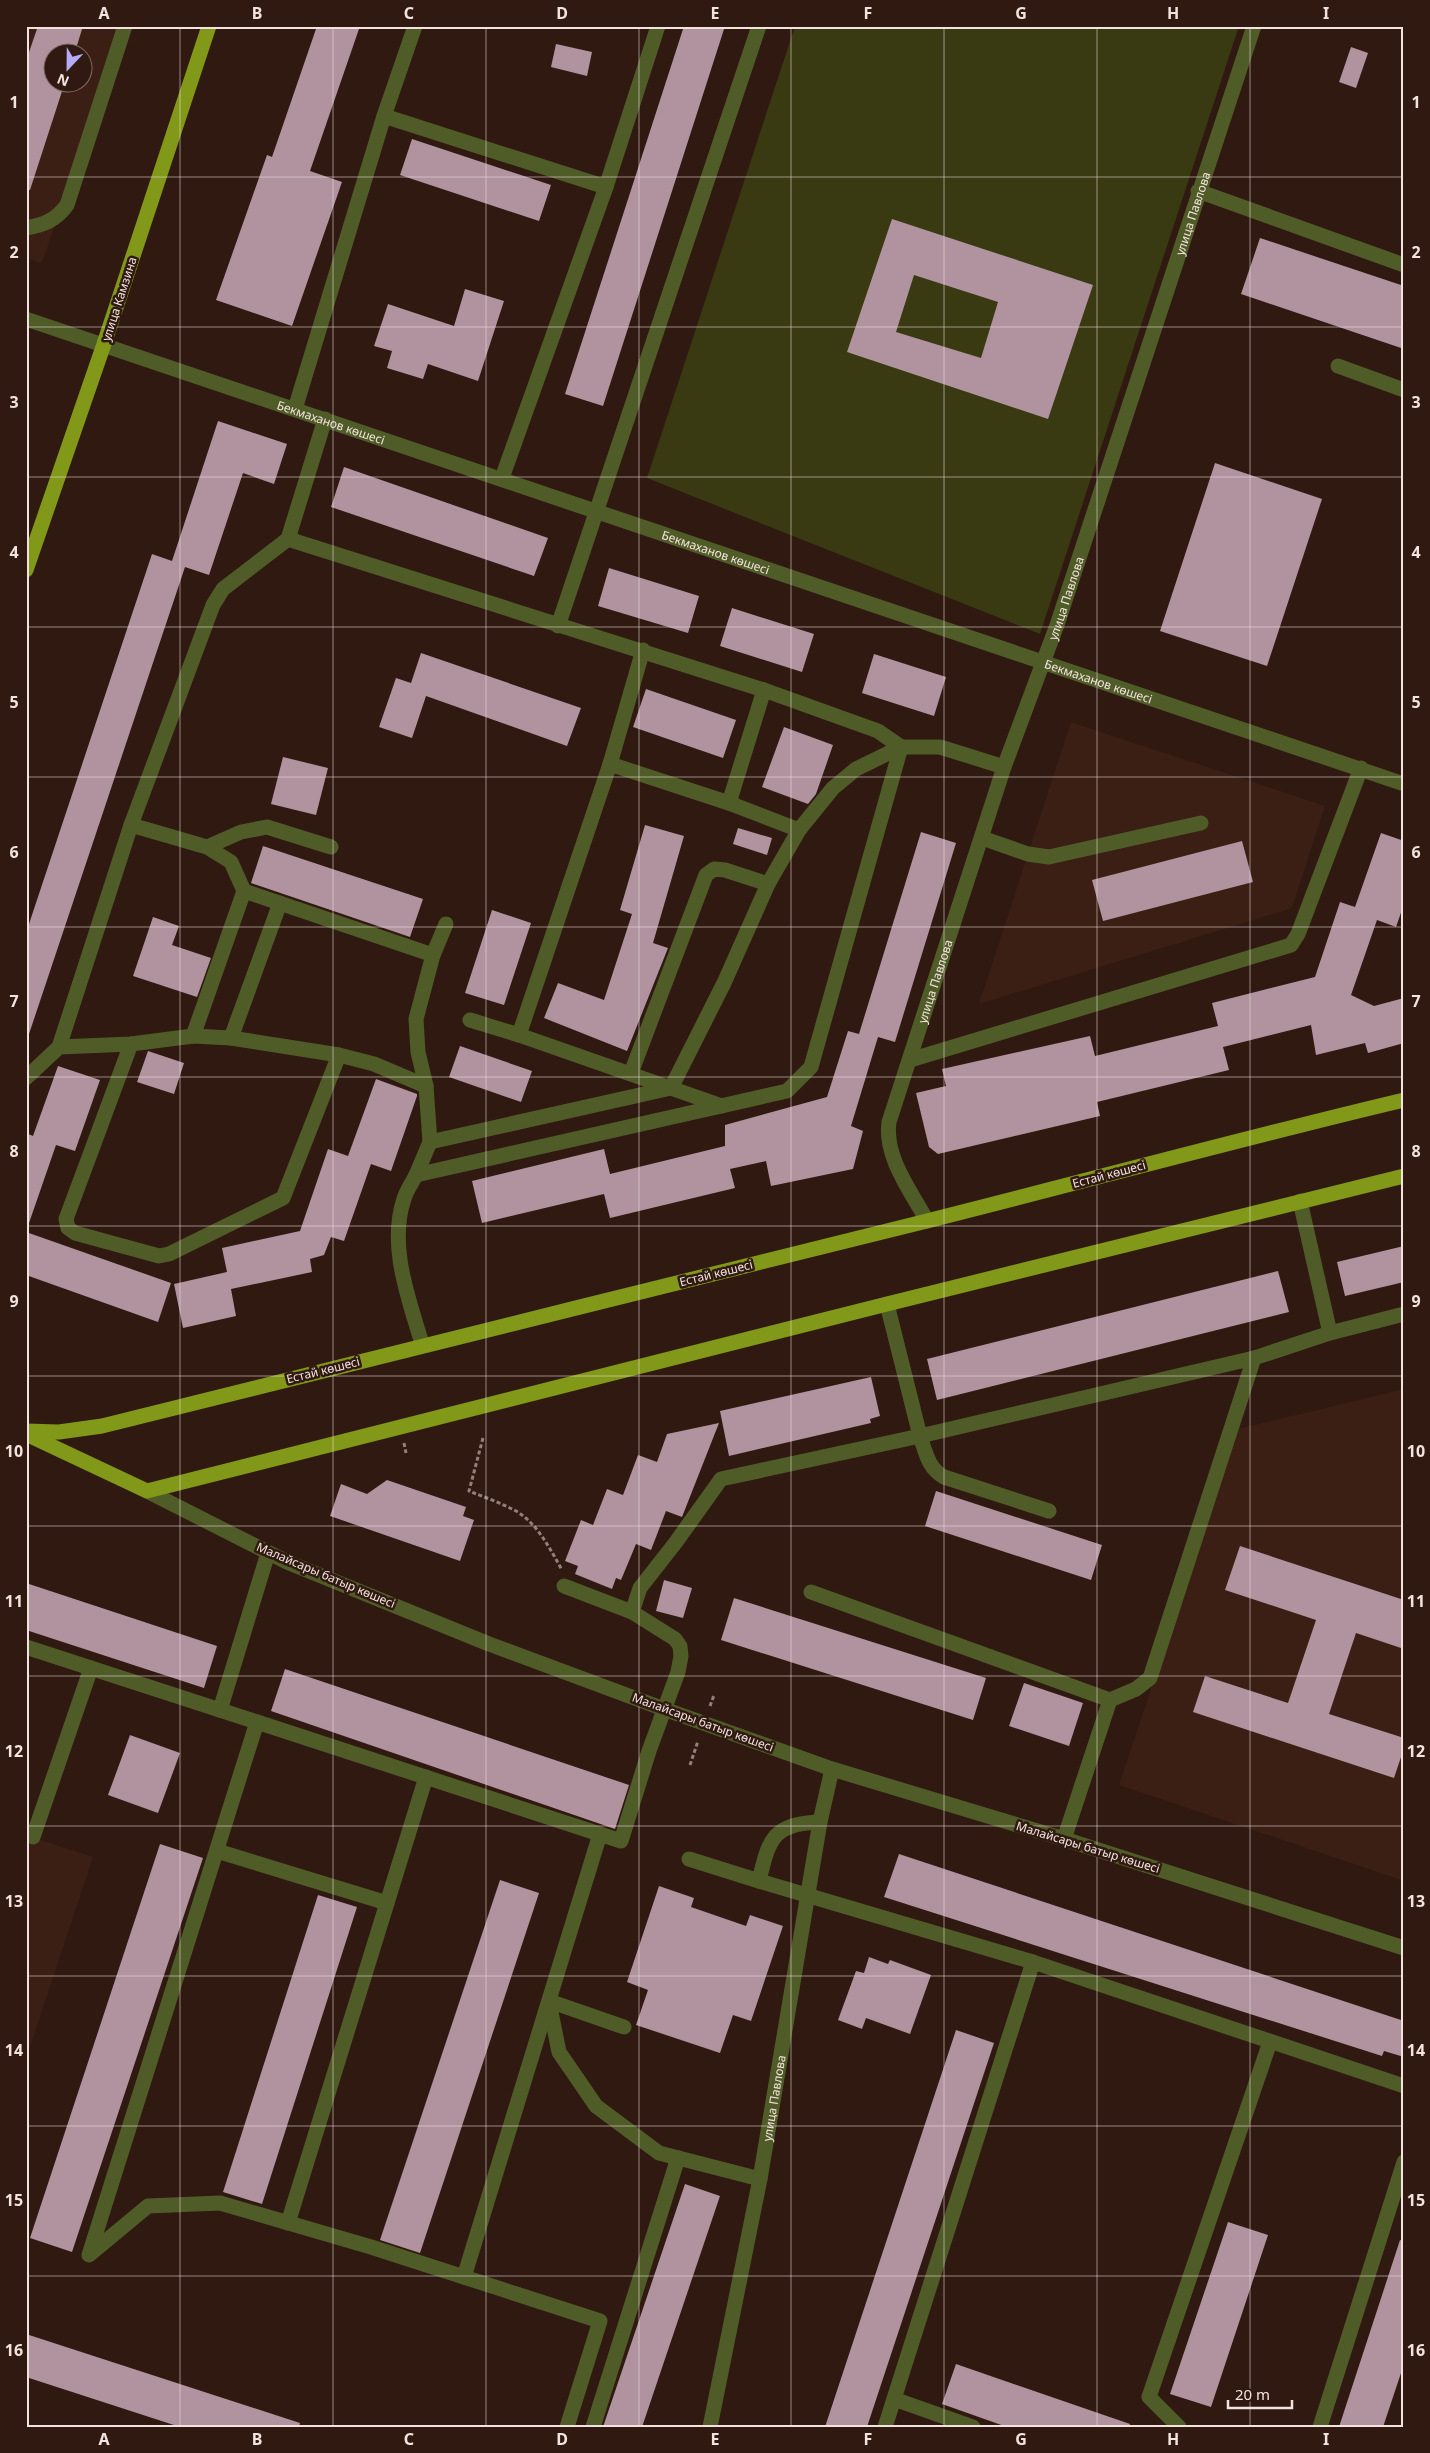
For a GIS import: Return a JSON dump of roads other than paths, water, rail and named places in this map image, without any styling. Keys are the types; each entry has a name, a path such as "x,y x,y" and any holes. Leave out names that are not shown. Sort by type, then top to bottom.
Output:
{"main road":[{"name":"улица Камзина","path":"26,570 104,344 209,26"},
{"name":"Естай көшесі","path":"26,1433 59,1432 102,1426 422,1344 927,1221 1235,1141 1404,1100"},
{"path":"147,1491 887,1304 1404,1176"},
{"name":"Малайсары батыр көшесі","path":"26,1433 147,1491"}],"street":[{"path":"26,228 44,225 60,215 67,205 125,26"},
{"path":"295,408 384,116 415,26"},
{"path":"502,478 606,188 658,26"},
{"path":"558,626 759,26"},
{"name":"улица Павлова","path":"927,1221 890,1150 887,1134 1004,767 1044,661 1254,26"},
{"path":"384,116 606,188"},
{"path":"1198,191 1404,265"},
{"name":"Бекмаханов көшесі","path":"26,319 295,408 1404,784"},
{"path":"1338,366 1404,390"},
{"path":"26,1078 59,1047 131,825 213,605 223,589 288,539 325,419"},
{"path":"288,539 558,626 643,650 764,690 878,731 901,747"},
{"path":"519,1035 610,764 643,650"},
{"path":"729,803 764,690"},
{"path":"416,1175 787,1091 811,1067 901,747"},
{"path":"671,1088 724,983 768,884 799,830 833,788 856,769 901,747 940,747 1004,767"},
{"path":"610,764 729,803 799,830"},
{"path":"910,1060 1291,945 1298,934 1361,768"},
{"path":"982,838 1028,854 1049,857 1201,823"},
{"path":"131,825 207,846 230,862 244,891 193,1036"},
{"path":"207,846 241,832 267,827 331,847"},
{"path":"631,1073 706,875 714,869 725,870 768,884"},
{"path":"244,891 434,955"},
{"path":"231,1038 280,903"},
{"path":"422,1344 398,1253 399,1229 404,1200 430,1142 426,1086 418,1052 416,1020 434,955 446,924"},
{"path":"470,1020 631,1073 722,1106"},
{"path":"59,1047 131,1044 193,1036 231,1038 339,1055 374,1064 426,1086"},
{"path":"131,1044 66,1219 68,1228 74,1233 160,1256 169,1254 283,1198 339,1055"},
{"path":"430,1142 671,1088"},
{"path":"1300,1201 1330,1333"},
{"path":"887,1304 920,1436 930,1464 936,1473 1049,1510"},
{"path":"632,1612 640,1588 721,1479 920,1436 1254,1358 1330,1333 1404,1314"},
{"path":"810,1592 1110,1700 1136,1689 1150,1678 1254,1358"},
{"name":"Малайсары батыр көшесі","path":"147,1491 268,1553 489,1644 664,1709 832,1769 1064,1839 1404,1948"},
{"path":"220,1710 268,1553"},
{"path":"26,1647 621,1841 678,1672 681,1656 680,1646 675,1640 632,1612 570,1588"},
{"path":"33,1837 92,1668"},
{"path":"1064,1839 1110,1700"},
{"path":"257,1722 89,2255 148,2206 220,2203 464,2277 600,2321 567,2427"},
{"name":"улица Павлова","path":"710,2427 760,2179 820,1822 832,1769"},
{"path":"288,2223 426,1778"},
{"path":"759,1881 767,1846 780,1830 804,1822 820,1822"},
{"path":"464,2277 600,1834"},
{"path":"217,1851 387,1903"},
{"path":"689,1859 1033,1962 1404,2086"},
{"path":"885,2427 1033,1962"},
{"path":"549,2001 624,2026"},
{"path":"549,2001 559,2052 596,2106 659,2153 760,2179"},
{"path":"1179,2427 1149,2397 1270,2042"},
{"path":"593,2427 678,2158"},
{"path":"1320,2427 1404,2162"},
{"path":"894,2399 973,2427"}]}
